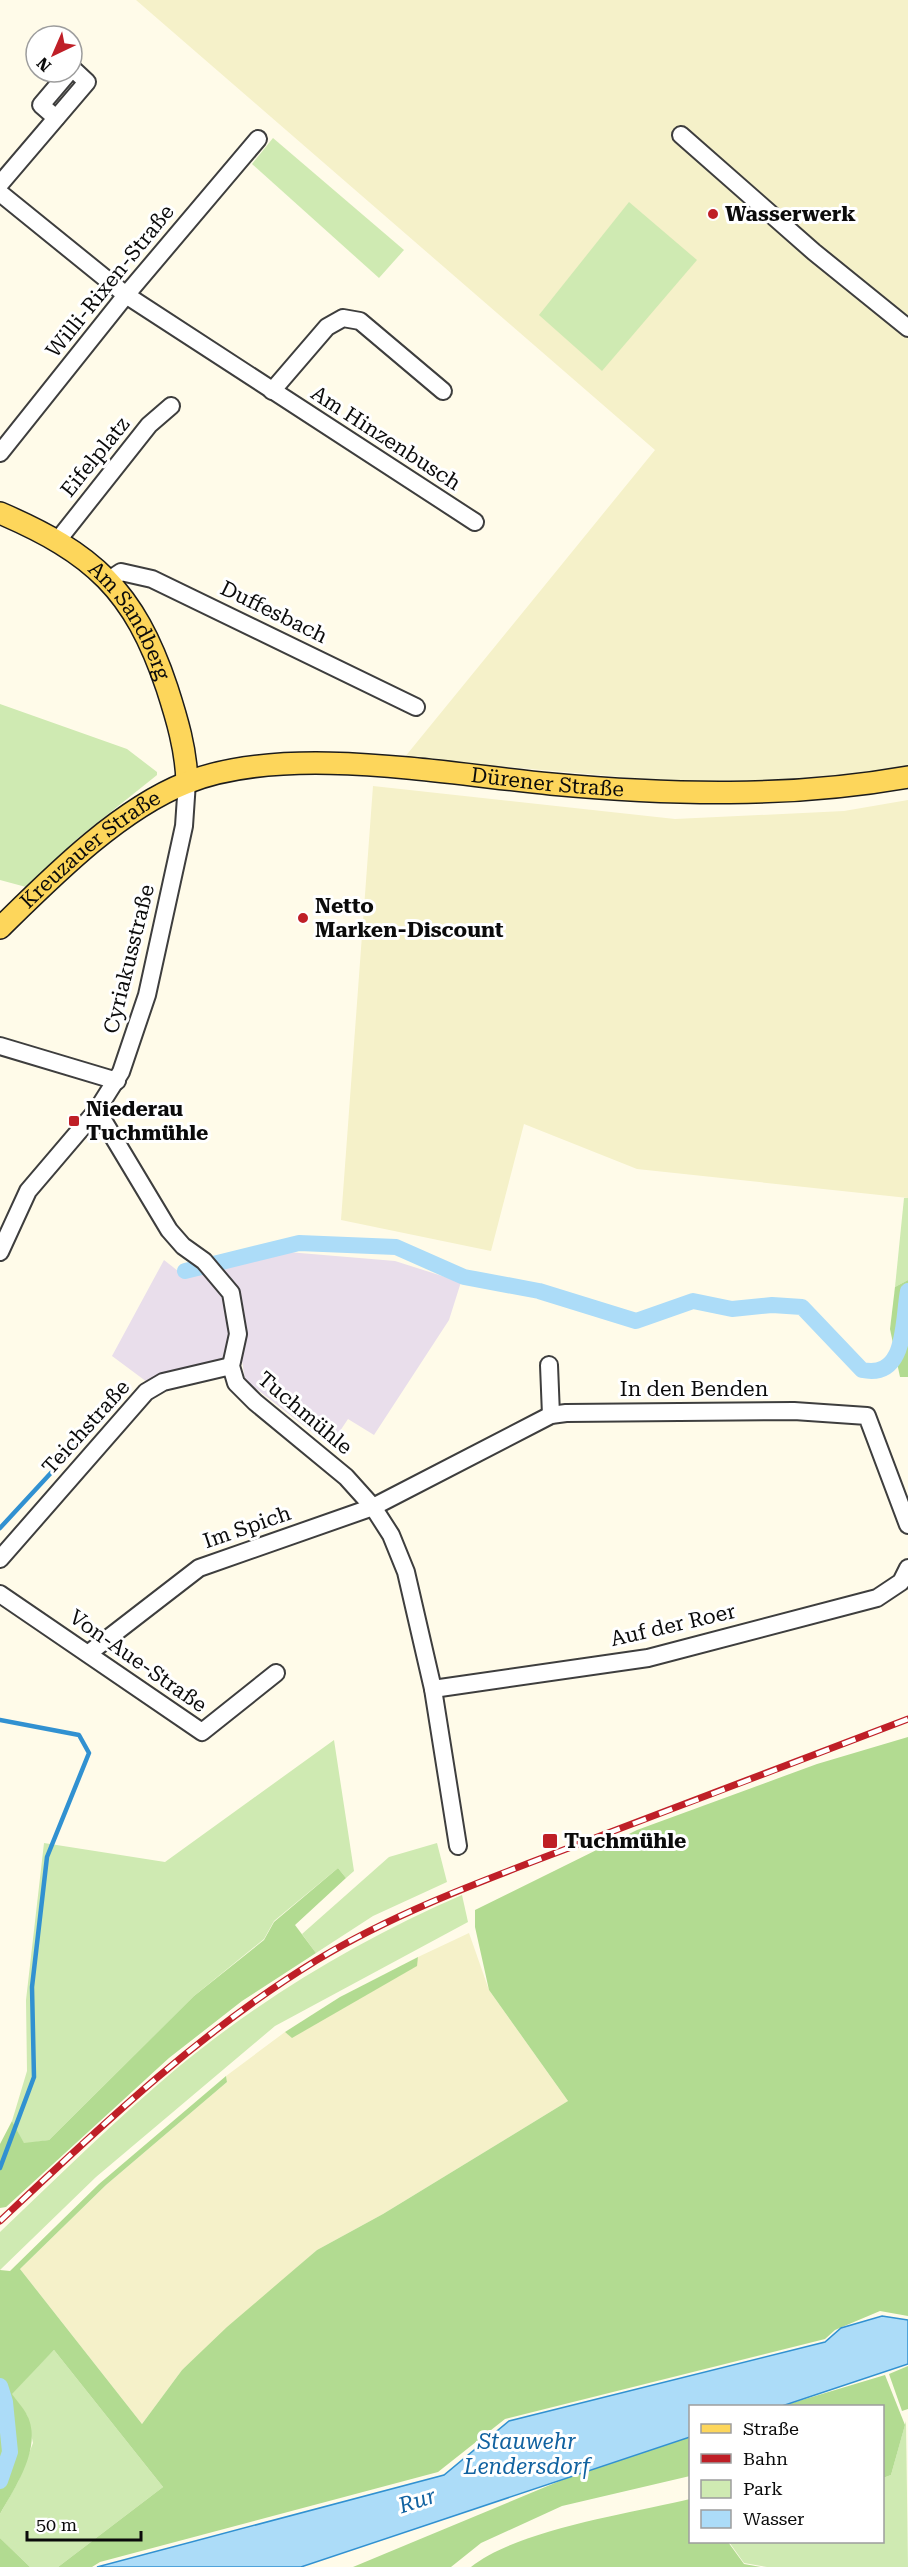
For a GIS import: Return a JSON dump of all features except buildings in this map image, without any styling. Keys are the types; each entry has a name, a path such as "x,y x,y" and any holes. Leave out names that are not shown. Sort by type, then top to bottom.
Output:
{"main road":[{"name":"Am Sandberg","path":"0,513 58,540 85,558 109,580 132,610 154,651 185,748 187,782"},
{"name":"Dürener Straße","path":"187,782 233,769 303,763 388,767 675,793 796,792 908,777"},
{"name":"Kreuzauer Straße","path":"0,928 84,849 164,792 187,782"}],"street":[{"path":"0,184 87,82 84,79"},
{"path":"56,118 41,105 59,84"},
{"path":"681,135 814,252 908,328"},
{"name":"Willi-Rixen-Straße","path":"0,453 126,295 258,139"},
{"name":"Am Hinzenbusch","path":"0,193 126,295 476,522"},
{"name":"Am Hinzenbusch","path":"272,391 327,327 343,318 360,321 443,391"},
{"name":"Eifelplatz","path":"58,540 149,426 171,406"},
{"name":"Duffesbach","path":"109,580 121,572 152,579 416,707"},
{"name":"Cyriakusstraße","path":"0,1252 28,1191 97,1110 117,1081 147,995 184,826 187,782"},
{"path":"0,1046 117,1081"},
{"name":"Tuchmühle","path":"97,1110 169,1230 183,1246 210,1267 231,1293 238,1334 231,1366 236,1383 255,1402 346,1476 373,1507 391,1535 406,1572 433,1689 458,1846"},
{"path":"549,1365 551,1415"},
{"name":"Teichstraße","path":"0,1559 146,1392 164,1382 231,1366"},
{"name":"In den Benden","path":"373,1507 551,1415 701,1411 837,1412 867,1416 908,1525"},
{"name":"Im Spich","path":"89,1653 199,1568 373,1507"},
{"name":"Auf der Roer","path":"433,1689 648,1658 877,1598 901,1582 908,1568"},
{"name":"Von-Aue-Straße","path":"0,1594 202,1732 276,1673"}],"shaded area":[{"path":"136,0 908,0 908,768 844,778 752,783 678,782 404,758 655,450"},
{"path":"373,786 675,819 844,811 908,800 908,1198 637,1169 524,1124 491,1251 341,1220"},
{"path":"276,1251 395,1261 461,1282 449,1320 374,1435 348,1419 330,1446 245,1380 241,1354 147,1382 112,1356 164,1260 178,1271 205,1275"},
{"path":"469,1933 489,1990 568,2101 383,2214 317,2250 182,2370 142,2424 20,2269 106,2185 227,2082 226,2076 285,2032 292,2037 416,1966 418,1957"}],"green space":[{"path":"273,138 404,250 379,278 252,164"},
{"path":"629,202 697,260 602,371 539,315"},
{"path":"0,704 127,749 157,772 157,775 77,839 26,887 0,880"},
{"path":"904,1198 908,1198 908,1280 895,1287"},
{"path":"908,1280 908,1377 900,1377 890,1329 895,1287"},
{"path":"908,1737 908,2316 880,2311 835,2330 825,2339 505,2419 438,2472 100,2562 92,2567 58,2567 163,2487 54,2350 12,2394 26,2413 31,2425 32,2438 26,2465 0,2514 0,2270 10,2271 99,2184 226,2076 227,2082 106,2185 20,2269 142,2424 182,2370 227,2327 317,2250 383,2214 568,2101 489,1990 475,1927 475,1910 637,1830 817,1764"},
{"path":"334,1740 354,1871 346,1878 338,1868 274,1921 264,1939 194,1996 49,2140 24,2144 12,2121 27,2071 26,2000 44,1843 165,1862"},
{"path":"437,1843 447,1882 373,1916 316,1953 302,1934 389,1857"},
{"path":"338,1868 346,1878 295,1925 316,1953 242,2001 169,2058 6,2207 0,2208 0,2144 12,2121 24,2143 49,2140 194,1996 264,1940 274,1922"},
{"path":"462,1895 468,1922 275,2026 96,2177 0,2270 0,2232 109,2128 176,2069 243,2018 313,1972 350,1950"},
{"path":"418,1957 417,1966 292,2038 285,2032 340,1997"},
{"path":"54,2350 163,2487 58,2567 30,2567 0,2538 0,2514 18,2482 33,2443 27,2415 11,2394"},
{"path":"908,2366 908,2409 902,2411 889,2374"},
{"path":"885,2375 905,2425 891,2475 884,2478 884,2405 785,2405"},
{"path":"906,2421 908,2567 767,2567 744,2563 730,2543 884,2543 884,2478 891,2475"},
{"path":"689,2435 689,2476 562,2506 481,2543 451,2567 353,2567 598,2465"},
{"path":"689,2499 689,2543 729,2543 744,2564 761,2567 471,2567 491,2554 516,2543 607,2517"},
{"path":"0,2538 30,2567 0,2567"}],"water":[{"name":"Stauwehr Lendersdorf","path":"882,2316 908,2320 908,2364 785,2405 689,2405 689,2437 301,2567 97,2567 444,2475 509,2421 825,2342 841,2328"}],"waterway":[{"path":"185,1271 299,1243 396,1247 464,1277 539,1291 636,1321 693,1301 732,1309 772,1305 802,1307 862,1370 877,1371 887,1366 895,1357 900,1346 908,1291"},
{"path":"0,1528 61,1462 120,1385"},
{"path":"0,1720 79,1735 89,1753 47,1857 32,1987 34,2077 0,2168"},
{"path":"0,2386 5,2402 10,2452 0,2481"}],"railway":[{"path":"0,2221 113,2116 191,2049 274,1988 349,1942 415,1909 484,1881 908,1719"}],"place":[{"name":"Wasserwerk","path":"713,214"},
{"name":"Netto Marken-Discount","path":"303,918"},
{"name":"Niederau Tuchmühle","path":"74,1121"},
{"name":"Tuchmühle","path":"550,1841"}],"water label":[{"name":"Rur","path":"417,2500"}]}
